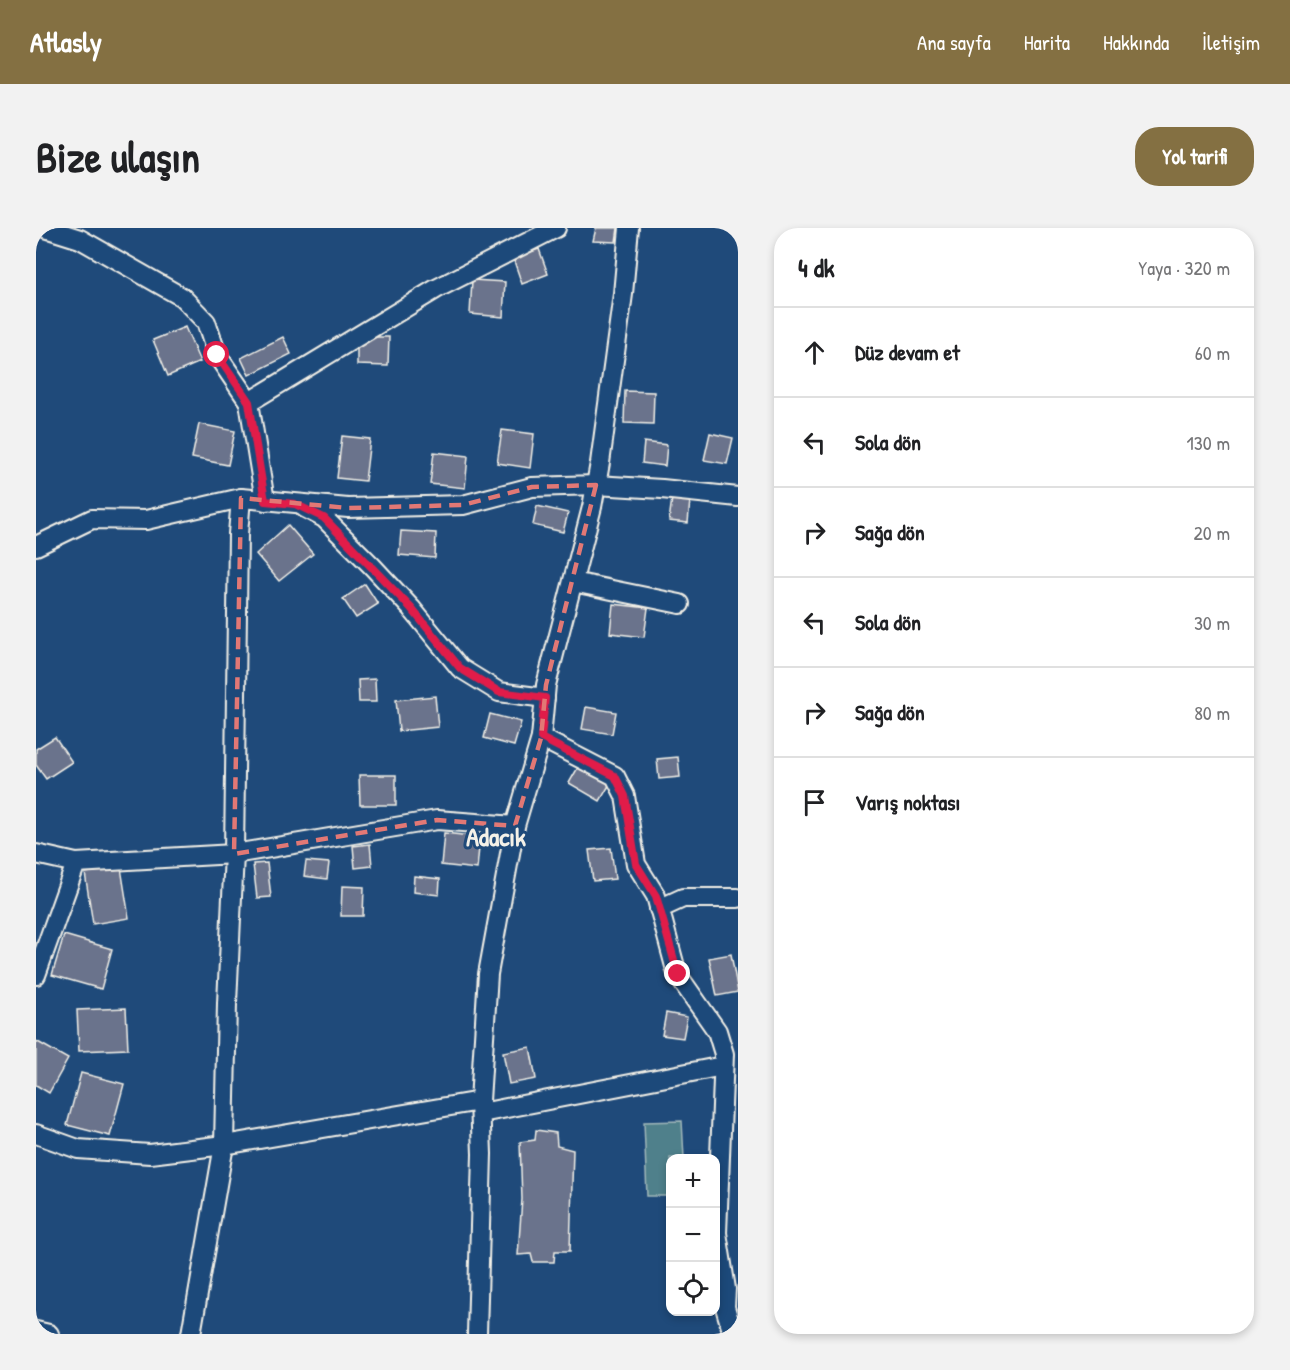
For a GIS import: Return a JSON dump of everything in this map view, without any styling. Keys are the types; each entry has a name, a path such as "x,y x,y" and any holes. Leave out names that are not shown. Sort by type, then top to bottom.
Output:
{"street":[{"path":"45,228 80,239 182,297 206,322 217,355 249,402 265,501"},
{"path":"249,402 436,290 556,228"},
{"path":"477,1334 482,1154 480,1107 488,974 515,826 541,738 546,685 596,486 623,294 629,228"},
{"path":"36,546 92,519 146,520 241,498 348,508 463,505 532,487 596,486 662,489 738,497"},
{"path":"191,1334 224,1145 227,1003 234,854 238,534 241,498"},
{"path":"295,504 324,518 411,608 460,668 499,692 545,698"},
{"path":"573,582 680,603"},
{"path":"541,738 615,776 625,796 636,864 656,896 678,974 717,1031 724,1054 717,1233 732,1290 724,1307 733,1334"},
{"path":"36,854 76,863 234,854 437,820 515,826"},
{"path":"36,975 76,863"},
{"path":"659,909 683,898 738,898"},
{"path":"36,1134 78,1149 150,1154 480,1107 723,1066"},
{"path":"36,1331 49,1334"}],"highlighted area":[{"path":"596,485 546,685 541,738 515,826 437,820 234,854 241,498 348,508 463,505 532,487"}],"green space":[{"path":"682,1121 684,1154 666,1154 666,1196 647,1196 644,1122"}],"building":[{"path":"596,228 618,228 616,242 593,241"},
{"path":"539,249 548,274 522,284 513,258"},
{"path":"472,280 505,282 503,317 470,314"},
{"path":"185,327 200,362 168,376 153,340"},
{"path":"283,337 291,354 249,375 241,358"},
{"path":"357,337 389,337 388,366 357,365"},
{"path":"625,391 654,392 653,424 624,423"},
{"path":"199,424 235,431 228,465 192,458"},
{"path":"502,430 534,434 530,468 497,463"},
{"path":"710,433 733,438 727,464 704,460"},
{"path":"342,436 370,439 365,481 337,478"},
{"path":"644,442 667,445 665,466 642,463"},
{"path":"434,452 468,456 465,488 430,484"},
{"path":"672,498 690,500 688,523 669,521"},
{"path":"537,506 568,513 563,532 533,525"},
{"path":"288,525 313,554 279,581 256,554"},
{"path":"401,531 436,533 435,558 399,555"},
{"path":"365,584 378,604 356,618 343,599"},
{"path":"613,604 648,608 644,637 610,633"},
{"path":"375,679 376,702 359,702 358,680"},
{"path":"435,696 438,727 399,731 396,700"},
{"path":"586,707 616,712 612,734 582,729"},
{"path":"490,714 521,722 514,746 484,738"},
{"path":"55,737 72,762 46,779 36,765 36,749"},
{"path":"678,757 680,777 659,779 657,759"},
{"path":"580,764 611,782 600,801 569,783"},
{"path":"359,775 396,775 396,805 360,805"},
{"path":"444,833 480,837 477,869 441,865"},
{"path":"370,844 372,866 355,868 353,846"},
{"path":"611,848 615,879 593,881 589,850"},
{"path":"306,861 329,863 327,879 304,876"},
{"path":"267,863 271,897 257,898 253,864"},
{"path":"121,868 129,918 93,924 85,873"},
{"path":"414,876 440,879 439,895 413,892"},
{"path":"342,886 364,887 363,916 341,916"},
{"path":"64,935 112,949 101,989 52,975"},
{"path":"731,954 738,992 717,996 709,958"},
{"path":"126,1008 128,1049 79,1051 77,1010"},
{"path":"666,1013 687,1017 683,1038 662,1035"},
{"path":"36,1041 68,1059 49,1093 36,1085"},
{"path":"530,1047 536,1079 509,1084 503,1052"},
{"path":"81,1073 124,1084 110,1136 67,1125"},
{"path":"536,1130 556,1133 557,1146 573,1150 570,1251 555,1251 554,1262 533,1262 531,1254 518,1255 522,1199 520,1142 535,1140"}],"district":[{"name":"Adacık","path":"496,836"}],"route":[{"path":"217,355 249,402 265,501 295,504 324,518 411,608 460,668 499,692 545,698 541,738 615,776 625,796 636,864 656,896 678,974"}]}
